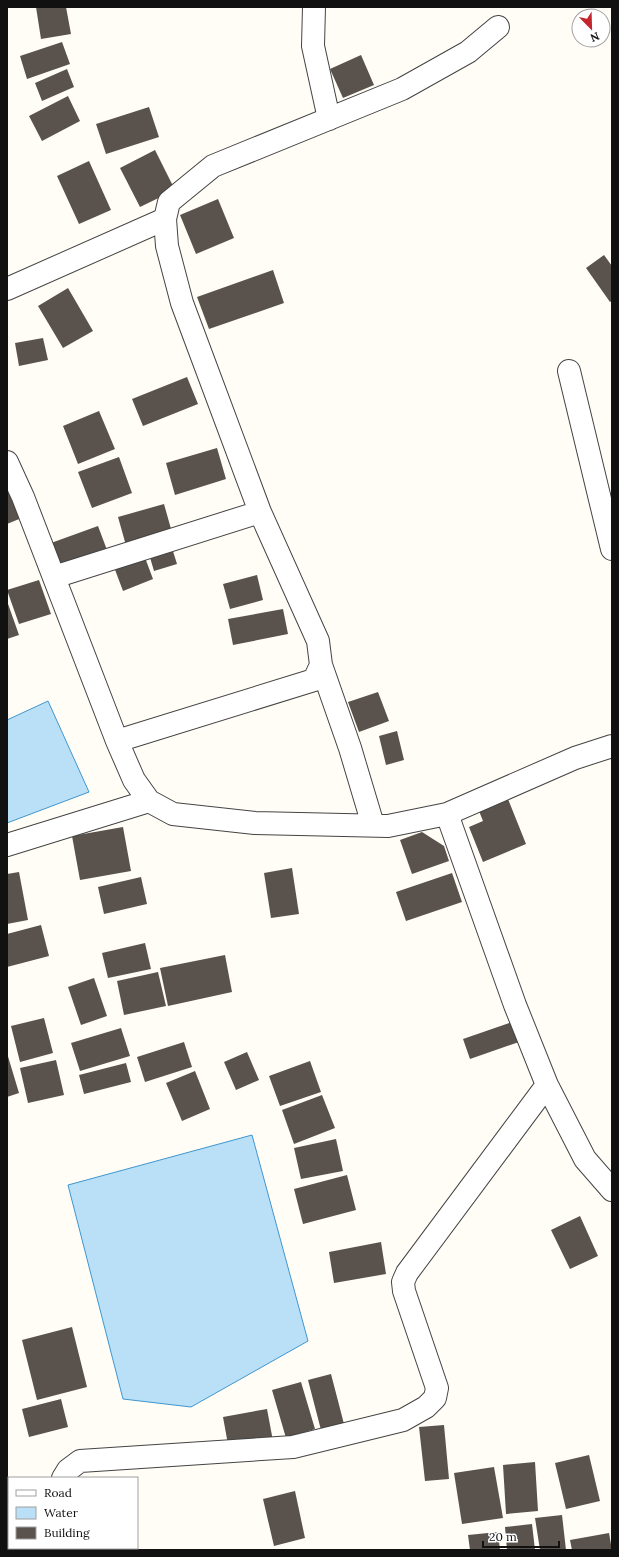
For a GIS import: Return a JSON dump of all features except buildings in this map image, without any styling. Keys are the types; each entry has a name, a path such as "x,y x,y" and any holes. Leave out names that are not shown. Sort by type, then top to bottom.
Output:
{"street":[{"path":"314,7 313,46 329,119"},
{"path":"373,825 350,748 321,665 318,641 260,512 182,303 167,246 165,219 169,202 213,166 402,89 468,52 498,27"},
{"path":"7,289 165,219"},
{"path":"569,371 612,549"},
{"path":"7,462 54,577 117,741 134,780 149,801 173,814 255,823 388,826 447,814 575,758 612,746"},
{"path":"54,577 260,512"},
{"path":"117,741 314,680 321,665"},
{"path":"7,846 149,801"},
{"path":"447,814 515,1005 547,1085 584,1159 612,1190"},
{"path":"64,1477 68,1470 80,1461 293,1448 403,1420 426,1408 435,1398 437,1388 404,1291 403,1282 407,1273 547,1085"}],"water":[{"path":"48,701 89,792 7,823 7,720"},
{"path":"252,1135 308,1341 191,1407 123,1399 68,1185"}]}
